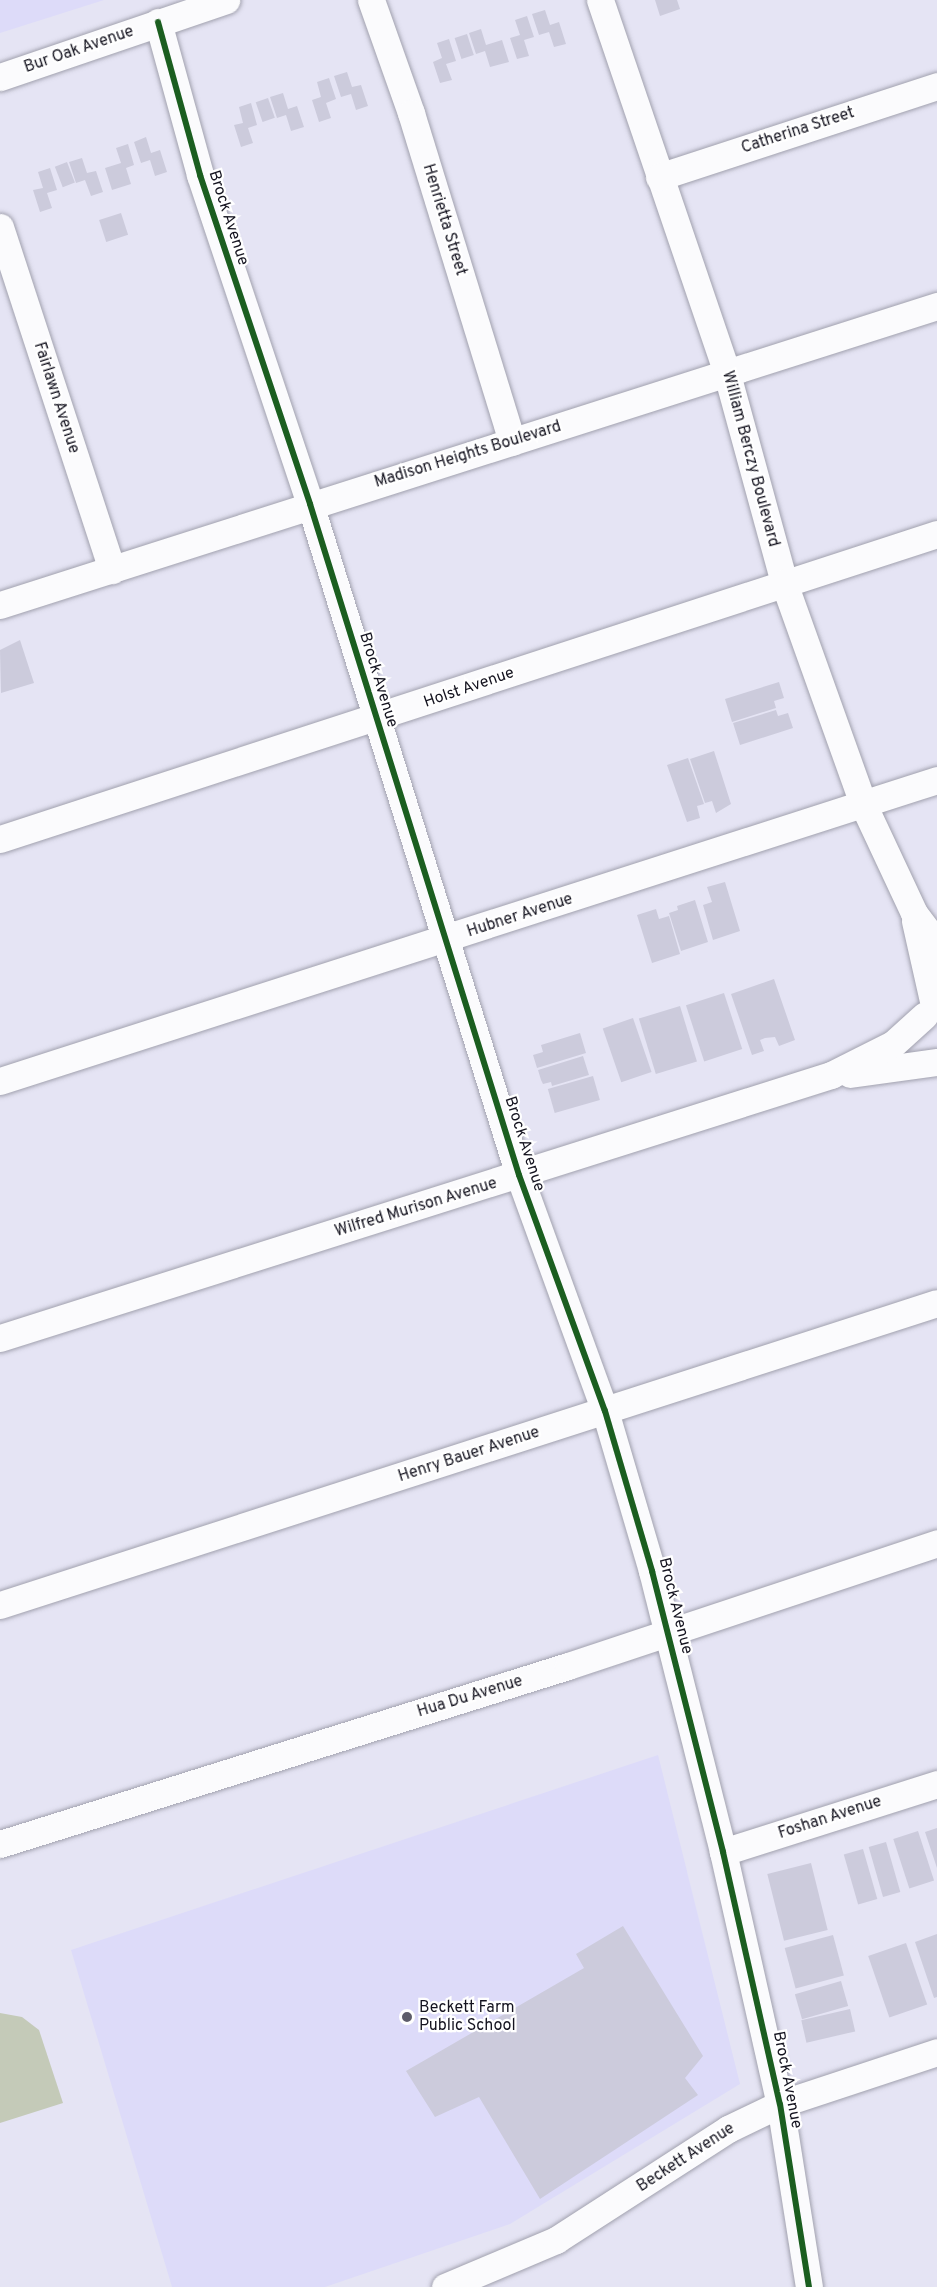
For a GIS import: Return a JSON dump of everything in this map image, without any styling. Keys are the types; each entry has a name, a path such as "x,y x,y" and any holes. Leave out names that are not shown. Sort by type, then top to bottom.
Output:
{"street":[{"name":"Bur Oak Avenue","path":"0,77 226,0"},
{"name":"Henrietta Street","path":"371,0 411,113 512,442"},
{"name":"William Berczy Boulevard","path":"600,0 727,374 784,583 863,804 914,914 937,943"},
{"name":"Brock Avenue","path":"158,22 200,175 310,504 519,1175 605,1411 668,1632 723,1852 780,2104 809,2287"},
{"name":"Catherina Street","path":"659,177 937,86"},
{"name":"Fairlawn Avenue","path":"0,226 112,570"},
{"name":"Madison Heights Boulevard","path":"0,605 310,504 937,306"},
{"name":"Holst Avenue","path":"0,839 376,720 937,534"},
{"name":"Hubner Avenue","path":"0,1081 446,940 937,780"},
{"name":"William Berczy Boulevard","path":"914,914 931,1005 924,1041 937,1062"},
{"name":"Wilfred Murison Avenue","path":"0,1338 831,1075 893,1044 931,1005"},
{"name":"Wilfred Murison Avenue","path":"831,1075 937,1062"},
{"name":"Henry Bauer Avenue","path":"0,1605 937,1303"},
{"name":"Hua Du Avenue","path":"0,1844 668,1632 937,1543"},
{"name":"Foshan Avenue","path":"723,1852 937,1784"},
{"name":"Beckett Avenue","path":"445,2287 556,2240 728,2129 780,2104 937,2052"}],"shaded area":[{"path":"0,0 104,0 0,33"},
{"name":"Beckett Farm Public School","path":"658,1755 740,2084 510,2224 325,2287 172,2287 71,1950"}],"green space":[{"path":"0,2013 22,2017 39,2030 63,2103 0,2123"}],"building":[{"path":"655,0 677,0 680,9 660,16"},
{"path":"545,10 550,25 559,22 566,44 554,47 549,32 539,35 532,14"},
{"path":"527,16 534,37 524,40 529,56 517,59 510,38 520,35 515,20"},
{"path":"481,29 486,45 502,40 509,62 490,67 485,51 476,54 469,33"},
{"path":"467,34 474,55 461,59 455,38"},
{"path":"449,39 456,61 446,64 452,80 440,83 433,62 442,58 437,43"},
{"path":"347,72 352,87 361,85 368,106 356,110 351,94 341,97 334,76"},
{"path":"329,78 336,99 326,103 331,118 319,122 312,100 321,97 317,82"},
{"path":"283,93 288,109 297,106 304,127 291,131 286,115 277,118 270,97"},
{"path":"268,98 275,118 263,122 256,102"},
{"path":"251,103 257,125 248,128 253,143 241,147 234,125 243,123 239,107"},
{"path":"146,137 151,153 160,150 167,172 155,176 150,160 141,163 134,142"},
{"path":"128,144 134,165 126,168 131,184 112,190 105,168 121,163 116,148"},
{"path":"82,158 87,173 96,171 103,192 91,196 85,180 76,183 69,162"},
{"path":"67,162 75,183 63,187 55,167"},
{"path":"50,168 57,190 47,193 52,208 40,212 33,190 43,188 38,172"},
{"path":"121,213 128,235 106,242 99,220"},
{"path":"20,640 34,683 1,693 0,650"},
{"path":"779,682 784,698 774,701 776,708 732,722 725,699"},
{"path":"776,710 778,716 788,713 793,728 740,745 733,723"},
{"path":"714,751 731,804 716,813 712,801 705,803 690,759"},
{"path":"688,758 704,804 697,806 700,818 687,822 667,765"},
{"path":"725,882 740,931 713,940 703,905 712,902 707,887"},
{"path":"695,900 708,942 681,951 669,913 678,910 677,906"},
{"path":"656,909 659,919 669,916 680,954 652,963 637,915"},
{"path":"774,979 795,1040 779,1046 775,1037 765,1038 760,1040 764,1051 752,1055 731,994"},
{"path":"724,993 742,1049 704,1061 686,1005"},
{"path":"680,1006 697,1061 656,1074 639,1019"},
{"path":"633,1018 652,1072 621,1082 603,1028"},
{"path":"580,1033 586,1053 537,1068 533,1055 543,1052 541,1045"},
{"path":"583,1056 589,1075 552,1086 551,1082 543,1084 538,1070"},
{"path":"593,1076 600,1100 555,1113 548,1089"},
{"path":"937,1828 937,1868 925,1832"},
{"path":"918,1831 934,1880 909,1888 893,1839"},
{"path":"886,1842 900,1892 883,1897 869,1847"},
{"path":"863,1849 877,1899 858,1904 844,1855"},
{"path":"811,1863 828,1930 784,1941 767,1874"},
{"path":"623,1926 703,2056 685,2078 698,2095 540,2199 479,2097 435,2117 406,2071 584,1968 576,1954"},
{"path":"937,1934 937,1997 934,1998 915,1942"},
{"path":"833,1935 844,1976 796,1989 785,1948"},
{"path":"906,1943 927,2004 889,2017 868,1956"},
{"path":"841,1981 848,2006 802,2019 795,1994"},
{"path":"850,2009 855,2031 806,2043 801,2020"}],"cycle path":[{"path":"158,22 200,175 310,504 519,1175 605,1411 652,1571 723,1852 780,2104 809,2287"}],"place":[{"name":"Beckett Farm Public School","path":"407,2017"}]}
